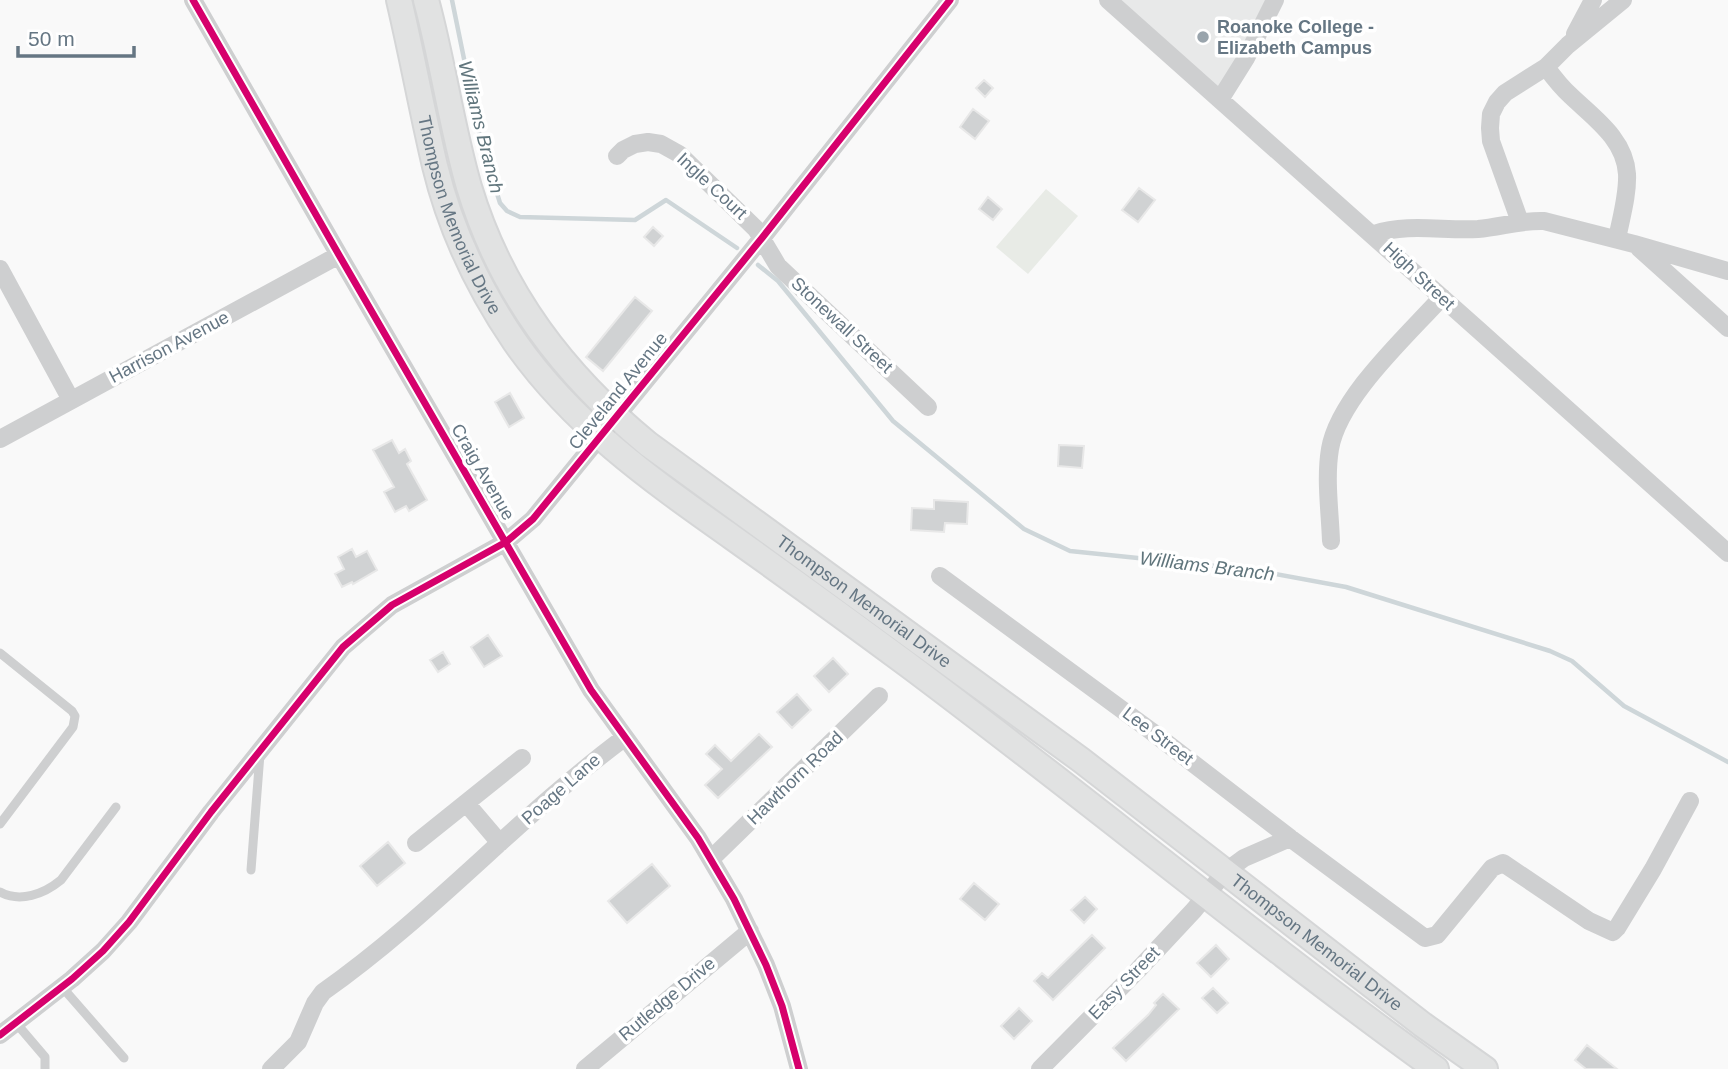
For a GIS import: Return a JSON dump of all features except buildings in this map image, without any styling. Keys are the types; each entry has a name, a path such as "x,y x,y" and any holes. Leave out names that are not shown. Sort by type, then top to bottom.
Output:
{"main road":[{"name":"Thompson Memorial Drive","path":"398,0 415,65 436,169 467,257 493,307 537,371 569,409 600,439 660,486 910,667 1436,1069"},
{"name":"Thompson Memorial Drive","path":"426,0 446,78 457,141 469,188 485,233 513,289 550,346 576,378 648,444 1081,760 1423,1025 1485,1069"}],"street":[{"name":"Craig Avenue","path":"193,0 591,690 711,859 750,931 782,1006 799,1069"},
{"name":"Cleveland Avenue","path":"0,1035 62,987 103,951 129,922 261,748 343,647 364,626 392,605 506,542 533,519 762,238 950,0"},
{"name":"High Street","path":"1108,0 1374,234 1728,553"},
{"path":"1221,98 1246,58 1275,0"},
{"path":"1568,45 1593,0"},
{"path":"1520,222 1491,141 1492,114 1497,102 1505,93 1546,67 1568,45 1623,0"},
{"path":"1546,67 1570,96 1605,127 1626,162 1625,241 1728,328"},
{"name":"Ingle Court","path":"617,156 635,144 648,142 671,148 756,229 762,238"},
{"path":"1374,234 1390,229 1479,229 1544,221 1728,271"},
{"name":"Stonewall Street","path":"762,238 778,267 928,407"},
{"name":"Harrison Avenue","path":"0,439 338,255"},
{"path":"0,269 71,400"},
{"path":"1331,541 1328,470 1337,424 1357,392 1442,297"},
{"name":"Lee Street","path":"940,576 1425,938 1437,935 1492,868 1503,863 1589,921 1613,932 1653,869 1690,801"},
{"name":"Hawthorn Road","path":"711,859 879,696"},
{"name":"Poage Lane","path":"271,1069 298,1042 315,1003 323,992 414,921 559,790 624,738"},
{"path":"416,843 522,758"},
{"path":"466,803 500,843"},
{"path":"1207,895 1225,872 1244,858 1290,838"},
{"name":"Easy Street","path":"1040,1069 1138,970 1207,895"},
{"name":"Rutledge Drive","path":"585,1069 750,931"}],"lane":[{"path":"0,653 75,716 73,727 0,824"},
{"path":"251,870 261,748"},
{"path":"0,892 13,897 24,897 53,887 116,807"},
{"path":"62,987 124,1058"},
{"path":"16,1023 45,1057 45,1069"}],"shaded area":[{"name":"Roanoke College - Elizabeth Campus","path":"1108,0 1275,0 1221,98"},
{"path":"1046,189 1078,216 1028,274 996,247"}],"waterway":[{"name":"Williams Branch","path":"452,0 481,142 500,203 507,211 520,217 635,220 666,200 737,248"},
{"name":"Williams Branch","path":"758,265 778,281 893,421 1024,529 1070,551 1254,570 1346,587 1550,651 1572,661 1624,706 1728,762"}],"cycle path":[{"path":"193,0 591,690 698,838 734,899 766,965 782,1006 799,1069"},
{"path":"0,1035 72,979 103,951 129,922 211,812 343,647 392,605 506,542 533,519 762,238 950,0"}],"place":[{"name":"Roanoke College - Elizabeth Campus","path":"1203,37"}]}
